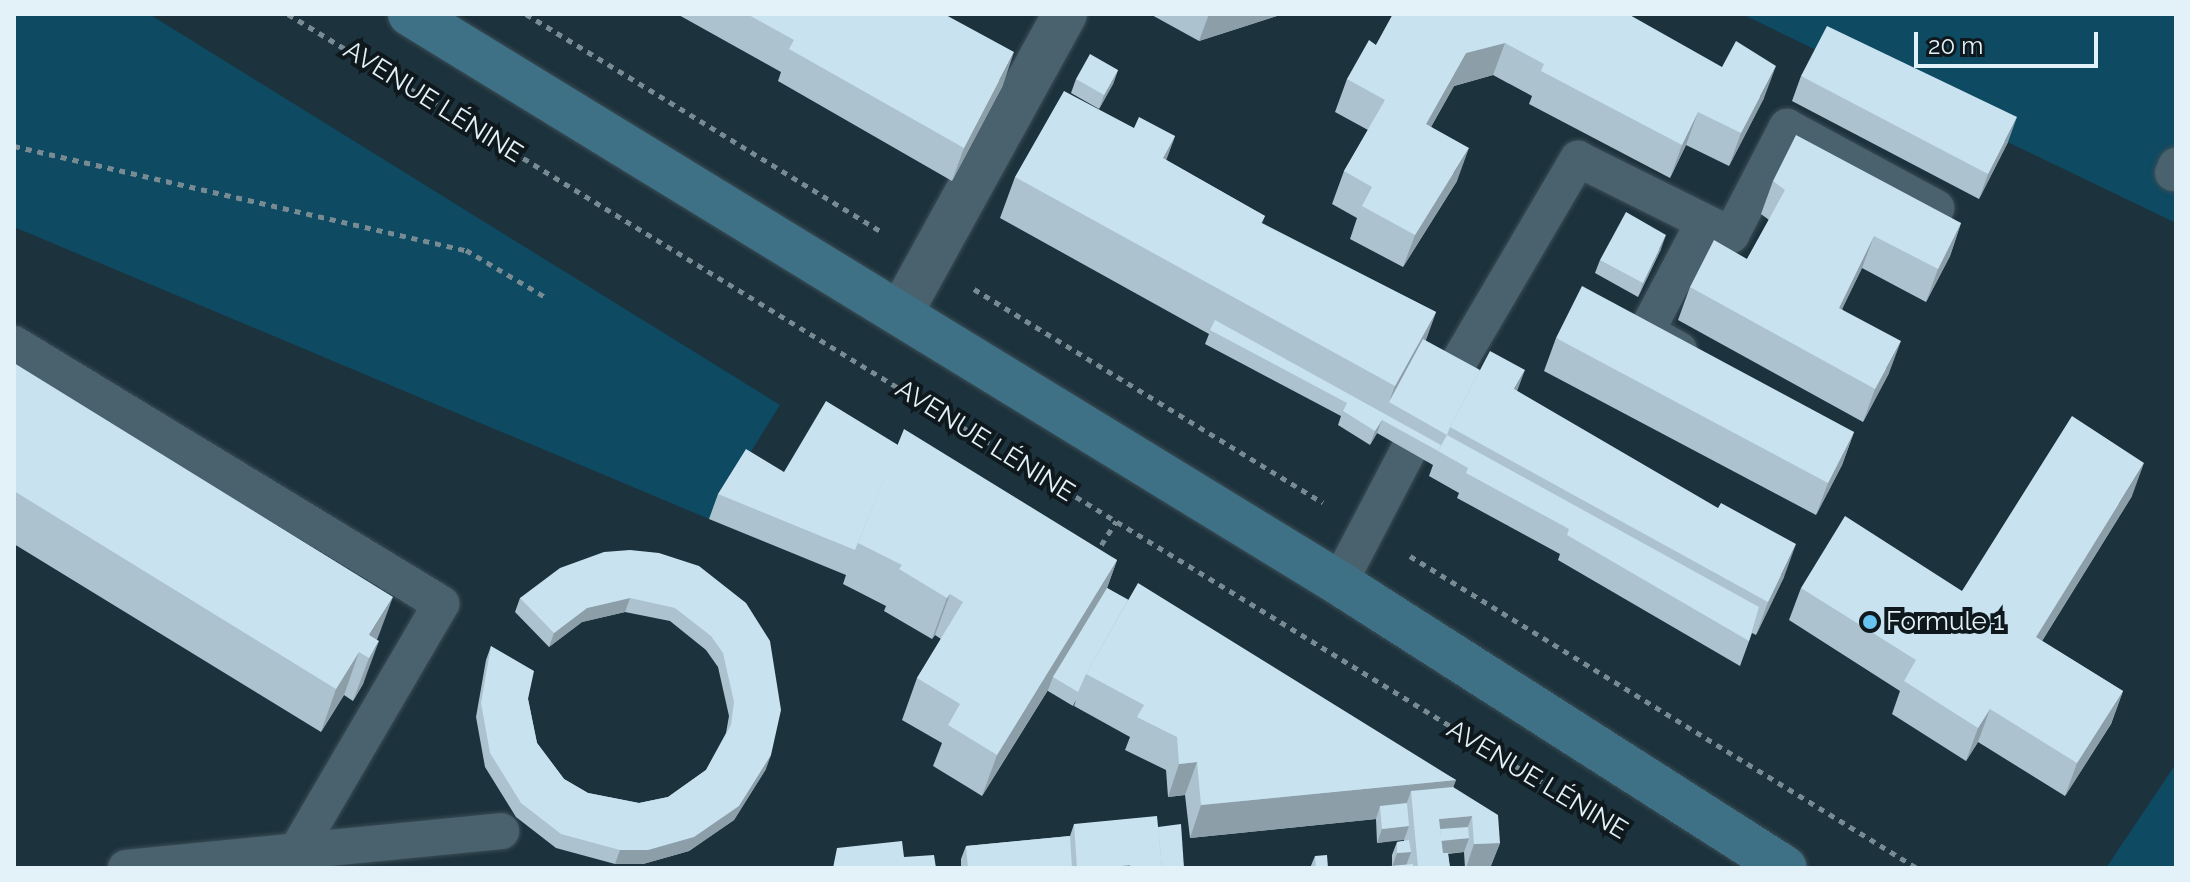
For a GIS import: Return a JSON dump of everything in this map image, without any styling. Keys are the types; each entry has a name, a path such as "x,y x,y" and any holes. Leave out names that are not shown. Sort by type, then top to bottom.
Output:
{"main road":[{"path":"410,14 1339,583 1785,868"}],"street":[{"path":"900,314 932,263 1065,14"}],"lane":[{"path":"1447,382 1578,159 1731,235 1787,127 1936,208"},
{"path":"1704,222 1646,332 1713,369"},
{"path":"14,344 441,604 297,850"},
{"path":"1339,583 1408,451"},
{"path":"126,868 501,831"}],"path":[{"name":"AVENUE LÉNINE","path":"288,14 1560,794"},
{"path":"526,14 1917,868"},
{"path":"14,146 466,250 545,297"},
{"path":"1086,569 1116,521"}],"shaded area":[{"path":"14,14 149,14 780,405 709,519 14,227"},
{"path":"1742,14 2176,14 2176,223 1818,51"},
{"path":"2176,764 2176,868 2106,868 2171,771"}],"building":[{"path":"747,14 944,14 1014,52 964,148 789,49 794,40"},
{"path":"1393,14 1628,14 1722,67 1736,41 1776,66 1741,133 1698,112 1682,145 1541,71 1544,64 1505,43 1466,53 1426,124 1469,148 1415,235 1362,206 1372,187 1344,171 1385,100 1347,79 1369,40 1376,45"},
{"path":"1827,26 2017,117 1988,174 1801,76"},
{"path":"1090,54 1118,70 1104,95 1076,79"},
{"path":"1064,91 1134,128 1139,117 1175,136 1163,158 1265,216 1261,223 1436,312 1395,386 1015,177"},
{"path":"1796,135 1961,223 1938,269 1874,236 1839,308 1901,341 1875,389 1690,287 1714,240 1747,259 1785,190 1773,181"},
{"path":"1626,212 1666,235 1643,283 1600,260"},
{"path":"1582,286 1854,432 1828,483 1556,338"},
{"path":"1215,320 1441,445 1438,451 1382,420 1375,431 1343,411 1347,403 1210,330"},
{"path":"1423,339 1480,370 1447,435 1389,402"},
{"path":"1490,351 1525,370 1514,389 1718,508 1721,503 1796,544 1768,602 1450,427"},
{"path":"14,363 393,597 369,635 379,641 369,658 359,652 336,689 14,491"},
{"path":"826,401 898,445 855,550 718,494 746,449 784,472"},
{"name":"Formule 1","path":"2072,416 2144,463 2036,637 2123,691 2077,763 1990,709 1978,728 1904,681 1916,660 1801,588 1845,516 1962,591"},
{"path":"904,429 1117,560 997,755 948,725 960,704 917,678 963,602 950,594 947,598 899,569 902,565 858,543"},
{"path":"1447,435 1759,607 1749,641 1567,535 1569,529 1466,473 1468,468 1438,451"},
{"path":"630,550 659,553 699,566 746,603 770,641 781,710 771,755 739,806 694,837 648,850 620,850 561,834 521,803 490,753 481,703 491,646 534,671 528,699 537,743 564,779 588,793 639,803 668,797 706,770 731,725 734,702 723,653 711,636 675,608 630,598 587,608 554,633 520,598 560,568 604,552"},
{"path":"1138,583 1456,780 1201,805 1197,762 1179,764 1177,737 1137,717 1144,705 1086,674"},
{"path":"1107,588 1128,600 1078,692 1053,677"},
{"path":"1453,787 1498,815 1500,843 1474,844 1472,816 1439,819 1443,853 1448,853 1450,868 1418,868 1411,791"},
{"path":"1407,803 1409,826 1382,829 1380,806"},
{"path":"1157,816 1162,868 1131,868 1130,865 1077,868 1074,824"},
{"path":"1181,824 1184,868 1162,868 1158,827"},
{"path":"1468,827 1469,838 1441,841 1440,829"},
{"path":"1070,836 1072,868 968,868 966,846"},
{"path":"1409,840 1411,852 1397,853 1397,842"},
{"path":"902,841 904,857 934,855 936,868 833,868 837,848"},
{"path":"1327,855 1328,868 1316,868 1315,856"},
{"path":"1413,864 1413,868 1367,868"}],"place":[{"name":"Formule 1","path":"1870,622"}]}
